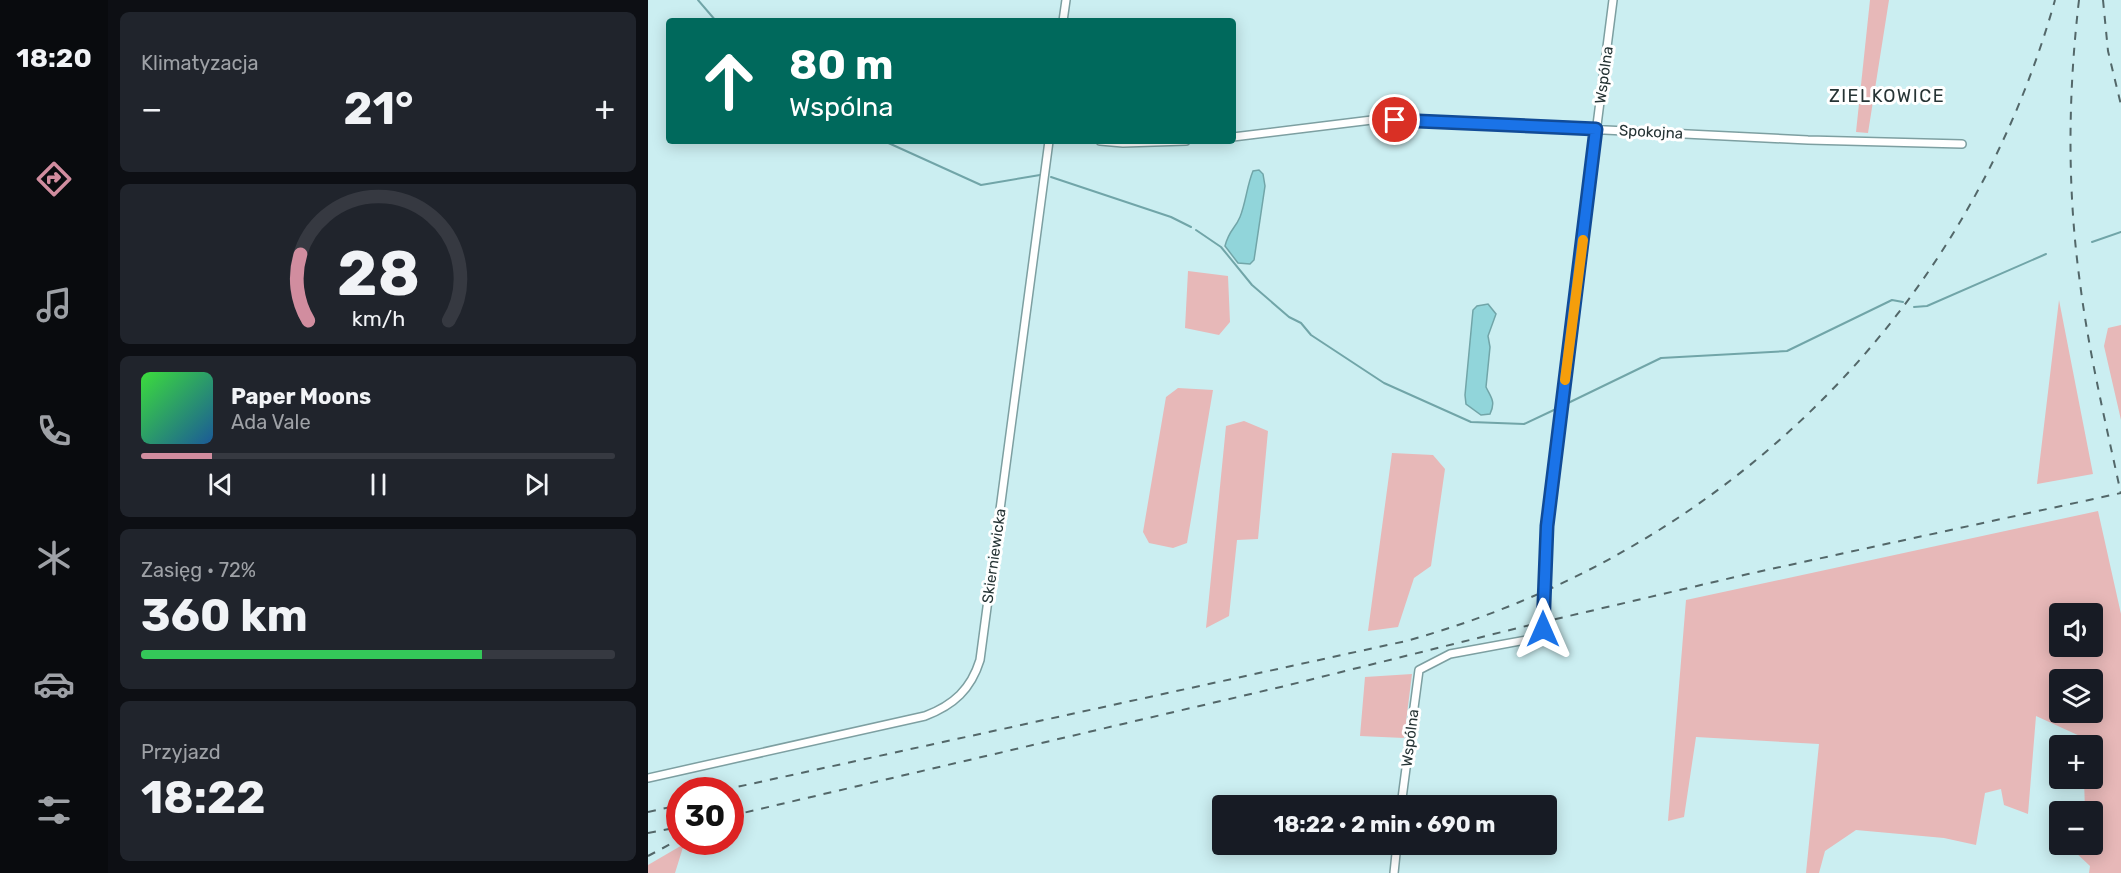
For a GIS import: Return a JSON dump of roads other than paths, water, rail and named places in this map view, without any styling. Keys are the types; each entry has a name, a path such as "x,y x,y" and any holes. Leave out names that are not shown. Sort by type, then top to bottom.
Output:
{"street":[{"path":"1064,18 1066,0"},
{"name":"Wspólna","path":"1402,795 1419,670 1450,654 1537,638 1542,634 1545,544 1614,0"},
{"name":"Spokojna","path":"1236,137 1380,119 1962,144"},
{"name":"Skierniewicka","path":"648,778 926,716 954,701 975,676 980,660 1049,144"},
{"path":"1394,873 1396,855"}],"water":[{"path":"1259,170 1263,174 1265,186 1254,260 1250,264 1238,263 1225,246 1228,236 1240,217 1253,171"},
{"path":"1488,304 1496,314 1488,336 1490,347 1486,387 1493,406 1490,414 1481,415 1466,404 1465,395 1473,310 1477,306"}],"waterway":[{"path":"698,0 713,18"},
{"path":"891,144 981,185 1040,175"},
{"path":"1051,177 1171,217 1191,227"},
{"path":"1196,230 1221,247 1252,285 1289,317 1301,323 1311,335 1384,383 1471,422 1524,424 1556,409"},
{"path":"2092,242 2121,232"},
{"path":"1914,307 1927,306 2046,254"},
{"path":"1566,404 1661,358 1787,351 1892,300 1903,302"}],"railway":[{"path":"744,785 1406,641 1521,601 1628,549 1727,483 1816,406 1894,319 1960,221 2015,115 2055,0"},
{"path":"2079,0 2070,142 2076,248 2088,336 2121,494"},
{"path":"2103,0 2108,51 2121,105"},
{"path":"744,813 1289,685 1748,574 2121,493"},
{"path":"648,812 666,808"},
{"path":"648,833 666,830"},
{"path":"648,856 666,846"}],"district":[{"name":"ZIELKOWICE","path":"1887,96"}]}
